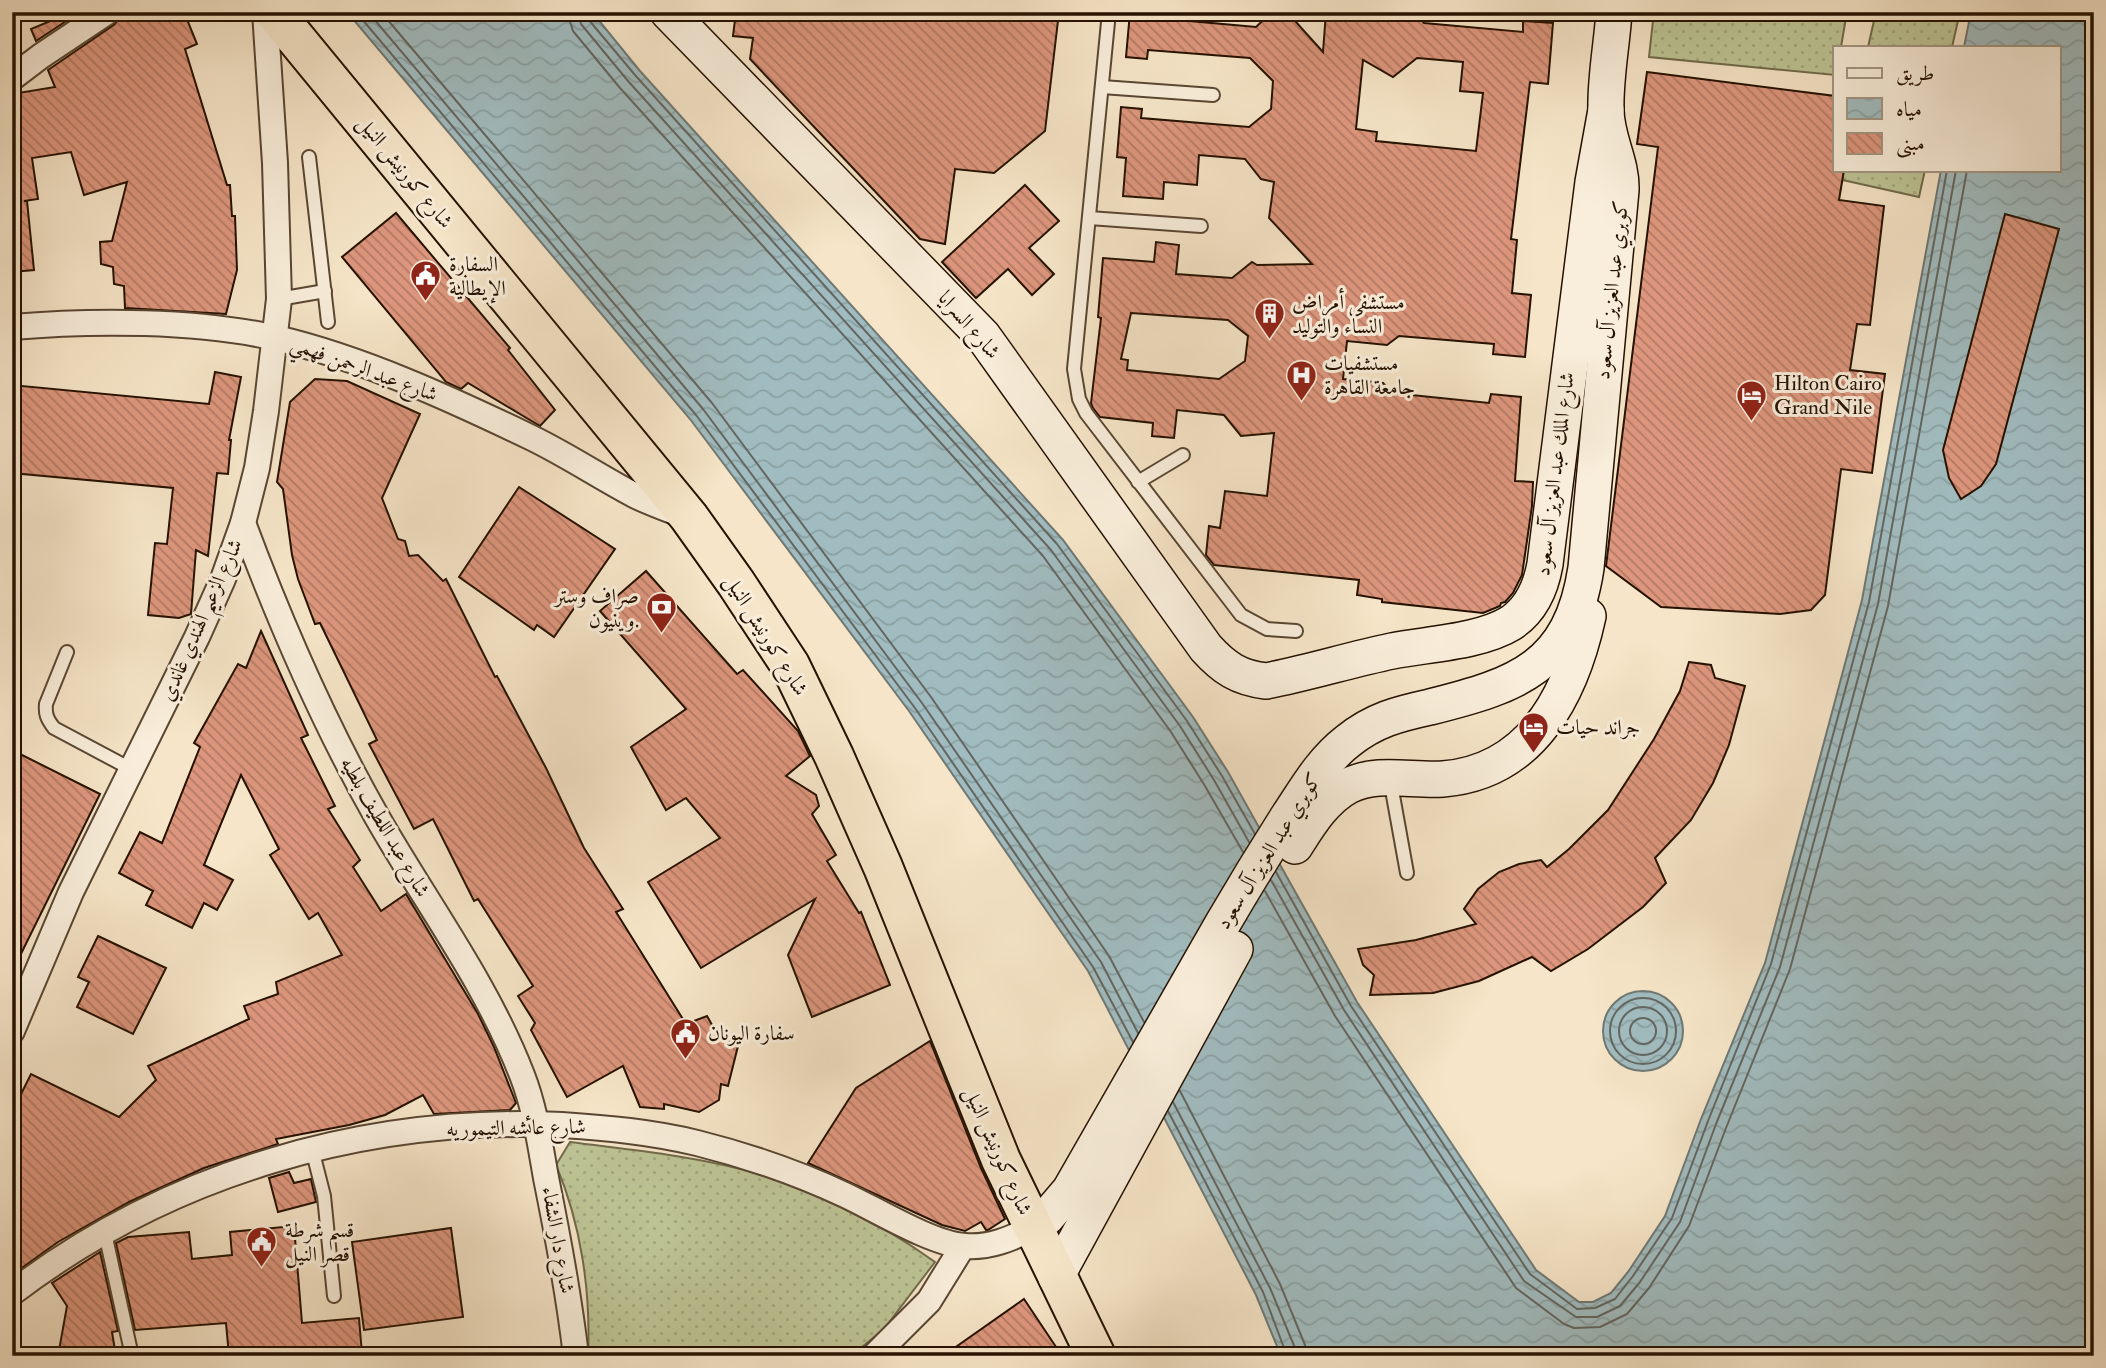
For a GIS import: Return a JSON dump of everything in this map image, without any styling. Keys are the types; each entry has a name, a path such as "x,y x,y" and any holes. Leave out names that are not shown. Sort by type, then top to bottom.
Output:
{"highway":[{"name":"شارع كورنيش النيل","path":"274,12 689,517 790,665 883,867 965,1075 1032,1228 1096,1356"}],"main road":[{"name":"شارع السرايا","path":"668,12 983,336 1206,649 1230,670"},
{"name":"شارع الملك عبد العزيز آل سعود","path":"1230,670 1246,679 1266,681 1388,652 1484,635 1512,622 1531,604 1541,584 1545,564 1593,182 1605,110 1614,12"},
{"name":"شارع الملك عبد العزيز آل سعود","path":"1605,110 1620,172 1621,190"},
{"name":"كوبري عبد العزيز آل سعود","path":"1056,1277 1092,1183 1272,882 1303,815 1317,772 1356,735 1385,718 1484,693 1529,672 1563,637 1575,615 1583,592 1621,190"},
{"name":"كوبري عبد العزيز آل سعود","path":"1303,815 1350,785 1370,779 1443,779 1485,769 1523,746 1551,713 1580,645 1596,570 1633,246 1632,227 1621,190"},
{"path":"1529,672 1544,680 1549,687 1552,695 1551,713"},
{"path":"1385,718 1379,727 1377,749 1384,770 1390,778"},
{"name":"كوبري عبد العزيز آل سعود","path":"1032,1228 1059,1204 1092,1183"}],"street":[{"path":"12,78 107,12"},
{"name":"شارع الزعيم الهندي غاندي","path":"12,1031 71,892 223,579 243,523 257,468 279,299 275,163 265,12"},
{"name":"شارع عبد الرحمن فهمي","path":"12,327 100,323 159,325 276,338 343,359 473,410 536,440 636,496 689,517"},
{"name":"شارع عبد اللطيف بلطيه","path":"243,523 271,600 339,748 378,819 502,1025 524,1079 536,1124"},
{"name":"شارع عائشه التيموريه","path":"12,1293 82,1245 155,1205 232,1172 312,1149 394,1133 477,1124 612,1128 696,1143 820,1186 926,1235 963,1246 987,1245 1011,1239 1032,1228"},
{"name":"شارع دار الشفاء","path":"536,1124 562,1254 576,1356"},
{"path":"874,1356 929,1301 963,1246"}],"lane":[{"path":"1109,12 1074,369 1075,384 1086,413 1241,615 1267,629 1297,631"},
{"path":"1102,87 1213,95"},
{"path":"309,157 328,323"},
{"path":"1089,219 1201,226"},
{"path":"279,299 325,291"},
{"path":"1138,482 1183,455"},
{"path":"67,652 46,704 45,713 48,720 54,728 131,769"},
{"path":"1390,778 1407,873"},
{"path":"312,1149 324,1196 334,1296"},
{"path":"105,1233 132,1356"}],"green space":[{"path":"1654,12 1847,12 1841,46 1833,46 1833,75 1649,57"},
{"path":"1876,12 1960,12 1952,46 1868,46"},
{"path":"1840,172 1925,172 1919,197 1838,179"},
{"path":"570,1142 650,1152 756,1173 836,1204 887,1231 935,1262 884,1329 851,1356 588,1356 588,1307 578,1234 556,1165"}],"water":[{"path":"347,12 592,12 640,71 1063,540 1193,717 1228,772 1357,1002 1536,1270 1579,1302 1593,1302 1611,1293 1665,1216 1701,1119 1765,963 1862,600 1941,172 2060,172 2060,46 1964,46 1971,12 2094,12 2094,1356 1281,1356 1256,1295 1088,971 909,711 690,419"},
{"path":"1643,991 1658,994 1671,1003 1680,1016 1683,1031 1680,1046 1671,1059 1658,1068 1643,1071 1628,1068 1615,1059 1606,1046 1603,1031 1606,1016 1615,1003 1628,994"}],"building":[{"path":"72,12 80,12 36,41 31,29"},
{"path":"122,12 184,12 197,44 185,49 227,185 230,185 232,216 235,216 237,270 226,314 125,308 124,286 114,284 113,267 101,264 100,242 112,241 127,182 84,195 71,152 32,158 38,199 24,201 27,201 34,270 12,272 12,94 55,87 48,70 115,24"},
{"path":"736,12 1059,12 1045,131 994,173 955,169 945,244 920,239 750,59 753,38 733,36"},
{"path":"1130,12 1191,12 1190,21 1256,27 1272,12 1287,12 1323,52 1326,12 1415,12 1424,23 1523,32 1523,21 1553,23 1548,84 1530,82 1511,239 1517,240 1512,293 1531,295 1525,357 1493,354 1494,344 1399,336 1387,345 1347,341 1343,379 1383,383 1392,393 1489,403 1491,394 1521,397 1515,481 1533,482 1532,506 1522,575 1513,593 1500,606 1483,613 1382,602 1382,599 1357,595 1359,580 1214,565 1206,555 1209,526 1220,528 1225,491 1267,496 1274,433 1241,436 1224,415 1177,410 1174,438 1152,436 1153,423 1100,417 1093,408 1091,403 1101,318 1098,317 1103,258 1154,262 1156,242 1179,245 1176,274 1232,278 1252,262 1257,265 1312,264 1269,218 1274,182 1261,179 1245,159 1199,155 1197,185 1164,182 1163,199 1123,196 1126,158 1117,157 1121,107 1142,109 1141,118 1249,127 1271,109 1273,81 1250,58 1148,50 1147,59 1126,57","holes":["1417,58 1463,62 1460,91 1483,93 1476,151 1376,141 1377,132 1356,129 1363,60 1393,77","1131,313 1228,320 1248,336 1245,361 1219,379 1127,370 1128,360 1121,359"]},
{"name":"Hilton Cairo Grand Nile","path":"1647,72 1833,96 1833,172 1844,172 1839,200 1884,206 1870,325 1857,324 1850,370 1885,374 1872,473 1841,469 1825,595 1811,610 1780,614 1661,607 1606,566 1658,147 1637,144"},
{"path":"1025,185 1059,221 1029,248 1054,274 1032,295 1008,269 976,298 942,262"},
{"name":"السفارة الإيطالية","path":"396,213 510,348 508,350 555,410 540,426 468,383 461,389 446,382 342,257"},
{"path":"2005,214 2059,229 1996,464 1981,486 1961,499 1949,478 1943,450"},
{"path":"215,372 241,377 229,440 228,474 217,473 208,556 196,550 191,614 179,618 148,615 155,543 167,544 173,488 12,473 12,385 209,404"},
{"path":"315,379 347,381 420,414 382,498 398,539 405,541 409,556 418,555 443,581 446,579 495,677 497,676 546,768 584,848 623,909 616,912 686,1024 707,1016 720,1039 739,1042 728,1086 721,1084 719,1100 699,1112 664,1104 664,1109 640,1107 623,1066 567,1097 531,1030 535,1023 518,996 533,986 478,899 474,901 433,819 414,829 369,744 377,740 320,623 315,624 298,579 283,489 277,482 290,402"},
{"path":"519,487 615,549 554,637 537,625 534,630 459,577"},
{"path":"646,571 737,674 743,670 798,731 810,756 786,776 816,795 819,806 812,814 836,855 827,861 859,913 861,912 890,985 812,1017 788,955 815,899 701,968 648,882 720,838 686,798 666,810 631,747 686,709 600,611"},
{"path":"261,631 308,735 301,738 335,806 328,809 360,860 353,867 381,911 406,894 478,1014 516,1103 510,1110 434,1114 423,1095 385,1115 276,1139 278,1144 204,1168 129,1202 58,1242 12,1275 12,1112 31,1074 119,1117 156,1080 148,1066 249,1019 244,1006 278,994 276,982 342,955 318,913 309,919 270,855 279,849 241,775 204,865 233,880 217,910 204,903 192,928 146,905 153,891 119,873 140,832 162,843 200,747 194,743 238,664 246,668"},
{"path":"1689,662 1711,665 1715,678 1745,686 1729,745 1713,783 1691,820 1655,858 1666,883 1643,907 1588,949 1551,971 1532,957 1479,981 1433,993 1370,995 1374,975 1363,965 1358,949 1416,940 1476,924 1464,909 1478,889 1499,872 1519,864 1541,860 1547,867 1608,810 1654,739 1680,691"},
{"path":"12,750 100,794 12,972 12,860 19,846 12,843"},
{"path":"98,936 166,968 133,1034 77,1007 89,982 78,977"},
{"path":"930,1041 981,1168 1005,1219 988,1230 981,1222 965,1231 942,1225 808,1163 856,1088"},
{"path":"289,1172 294,1183 311,1179 316,1202 278,1212 269,1178"},
{"path":"294,1226 302,1323 359,1318 362,1354 229,1356 226,1323 135,1330 116,1243 128,1237 189,1232 192,1259 232,1255 230,1232"},
{"path":"451,1228 463,1317 364,1330 352,1242"},
{"path":"100,1252 118,1331 112,1332 116,1356 58,1356 67,1306 52,1283"},
{"path":"1024,1299 1062,1356 943,1356"}],"place":[{"name":"السفارة الإيطالية","path":"426,303"},
{"name":"مستشفى أمراض النساء والتوليد","path":"1269,341"},
{"name":"مستشفيات جامعة القاهرة","path":"1301,402"},
{"name":"Hilton Cairo Grand Nile","path":"1751,422"},
{"name":"صراف وستر وينيون.","path":"662,635"},
{"name":"جراند حيات","path":"1533,754"},
{"name":"سفارة اليونان","path":"685,1060"},
{"name":"قسم شرطة قصر النيل","path":"262,1269"}]}
